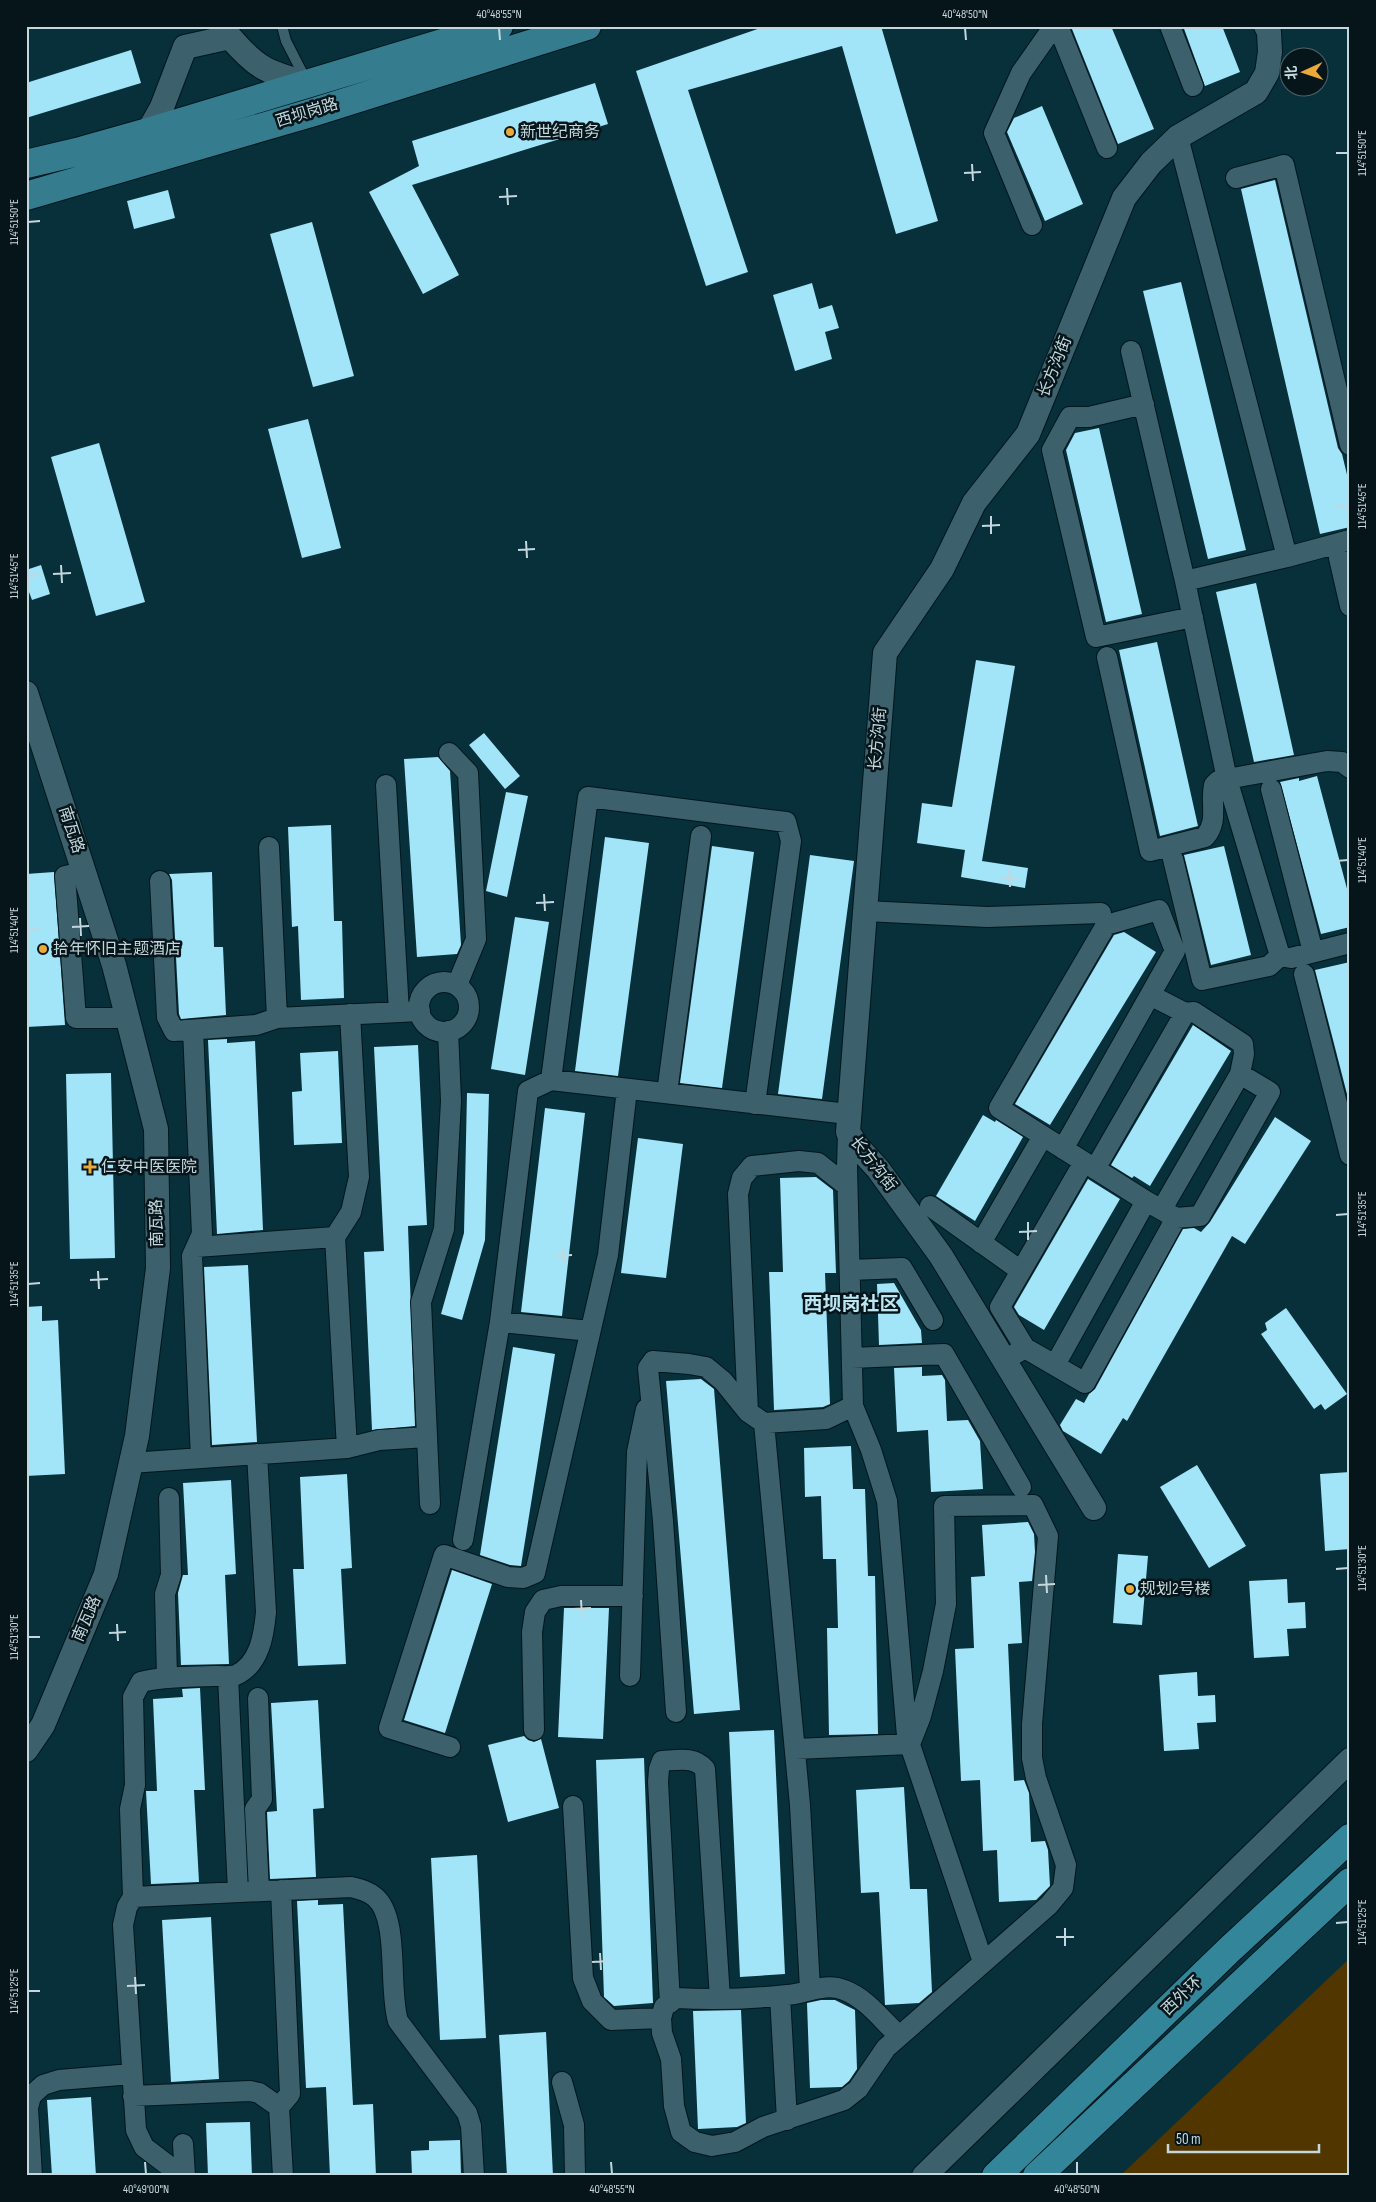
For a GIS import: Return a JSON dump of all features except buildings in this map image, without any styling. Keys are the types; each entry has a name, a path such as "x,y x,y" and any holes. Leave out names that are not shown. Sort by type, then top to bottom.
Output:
{"highway":[{"name":"西外环","path":"996,2176 1229,1950 1350,1838"},
{"name":"西外环","path":"1037,2176 1350,1882"}],"main road":[{"name":"西坝岗路","path":"26,164 148,132 499,26"},
{"name":"西坝岗路","path":"26,196 314,112 587,26"},
{"path":"308,84 314,112"}],"street":[{"path":"1032,225 994,133 1021,73 1054,26"},
{"path":"1058,26 1107,148"},
{"path":"1170,26 1193,86"},
{"name":"长方沟街","path":"1094,1508 941,1256 878,1169 856,1145 848,1123 885,653 942,569 974,503 1028,434 1124,198 1151,163 1178,137 1256,92 1267,73 1270,52 1269,32 1266,26"},
{"path":"148,132 162,107 185,47 230,36 248,58 270,73 308,84"},
{"path":"1178,137 1288,557"},
{"path":"1236,178 1284,164 1350,445"},
{"path":"1131,352 1193,616 1227,779 1280,956"},
{"path":"1144,404 1089,417 1070,416 1052,450 1096,637 1193,616"},
{"path":"1185,581 1288,557 1350,540"},
{"path":"1339,558 1350,606"},
{"path":"1107,657 1150,851 1205,837 1210,830 1213,820 1214,785 1218,781 1327,761 1342,762 1350,768"},
{"name":"南瓦路","path":"26,693 114,965 156,1129 158,1268 137,1436 106,1574 43,1725 26,1750"},
{"path":"450,753 468,773 476,938 457,985"},
{"path":"386,785 399,1012"},
{"path":"1271,789 1313,952"},
{"path":"552,1080 588,797 786,822 792,841 755,1104"},
{"path":"667,1093 701,836"},
{"path":"269,847 277,1018"},
{"path":"1173,859 1202,980 1269,966 1280,956"},
{"path":"84,872 65,876 76,1018 127,1018"},
{"path":"160,881 167,1017 174,1031 256,1026 277,1018 420,1011"},
{"path":"1063,1149 1175,951 1159,910 1106,925 999,1108 1063,1149 1161,1209 1200,1216 1270,1092 1240,1074"},
{"path":"865,911 987,917 1100,913"},
{"path":"1280,956 1291,958 1350,943"},
{"path":"1304,974 1341,1091 1350,1155"},
{"path":"441,983 457,985 467,997 469,1012 460,1027 448,1031 435,1030 428,1026 420,1011 420,1003 427,989 441,983"},
{"path":"1025,1348 1055,1365 1161,1209 1244,1064 1242,1044 1194,1012 1185,1014 1150,995"},
{"path":"347,1448 335,1237 351,1212 359,1177 350,1014"},
{"path":"1161,1209 1084,1383 1025,1348 1000,1306 1185,1014"},
{"path":"193,1030 202,1234 192,1256 201,1458"},
{"path":"430,1504 421,1302 444,1229 451,1101 448,1031"},
{"path":"463,1540 500,1322 528,1091 552,1080 755,1104 848,1123 847,1186 853,1406 871,1450 887,1500 908,1736 983,1962"},
{"path":"450,1747 388,1728 444,1555 508,1577 522,1578 535,1573 608,1255 627,1089"},
{"path":"981,1242 1043,1136"},
{"path":"810,1989 801,1815 756,1418 738,1194 742,1178 752,1166 798,1161 818,1163 847,1186"},
{"path":"930,1206 1021,1271"},
{"path":"196,1247 335,1237"},
{"path":"850,1270 902,1268 933,1320"},
{"path":"500,1322 590,1331"},
{"path":"1004,1360 1025,1348"},
{"path":"852,1358 944,1354 1020,1487"},
{"path":"676,1712 663,1521 648,1368 653,1361 706,1367 723,1382 756,1418 826,1419 853,1406"},
{"path":"630,1676 637,1452 650,1390"},
{"path":"130,1463 347,1448 380,1440 427,1437"},
{"path":"184,2176 144,2147 136,2130 124,1925 127,1907 133,1897 130,1809 135,1784 133,1697 141,1682 167,1678 235,1675 247,1667 257,1652 264,1634 266,1612 257,1454"},
{"path":"167,1678 165,1594 171,1576 168,1498"},
{"path":"720,1998 705,1769 698,1762 690,1760 662,1761 658,1782 666,2011 662,2033 671,2059 674,2106 681,2132 695,2142 712,2146 735,2142 763,2127 844,2100 858,2089 886,2048 1049,1905 1063,1888 1066,1865 1036,1778 1032,1758 1032,1724 1048,1536 1033,1505 944,1506 946,1604 933,1671 921,1716 910,1744"},
{"path":"534,1730 532,1632 535,1612 544,1600 561,1596 633,1596"},
{"path":"228,1676 238,1892"},
{"path":"258,1698 262,1799 255,1809 259,1892"},
{"path":"795,1750 910,1744"},
{"path":"924,2176 1350,1760"},
{"path":"573,1806 583,1978 592,2001 612,2020 666,2011 676,1998 789,1996 810,1989 831,1987 842,1989 857,1996 899,2036"},
{"path":"133,1897 351,1887 364,1890 376,1898 383,1908 391,1934 393,1999 398,2021 467,2113 471,2126 474,2176"},
{"path":"281,1890 290,2094 279,2107 283,2176"},
{"path":"780,1996 787,2120"},
{"path":"32,2176 27,2118 28,2108 32,2096 43,2084 59,2080 132,2074"},
{"path":"562,2082 574,2125 575,2176"},
{"path":"133,2096 250,2091 259,2093 279,2107"},
{"path":"183,2144 184,2176"}],"lane":[{"path":"282,26 286,41 308,84"}],"shaded area":[{"path":"1350,1958 1350,2176 1120,2176"}],"place":[{"name":"新世纪商务","path":"510,132"},
{"name":"拾年怀旧主题酒店","path":"43,949"},
{"name":"仁安中医医院","path":"90,1167"},
{"name":"规划2号楼","path":"1130,1589"}],"district":[{"name":"西坝岗社区","path":"851,1304"}]}
